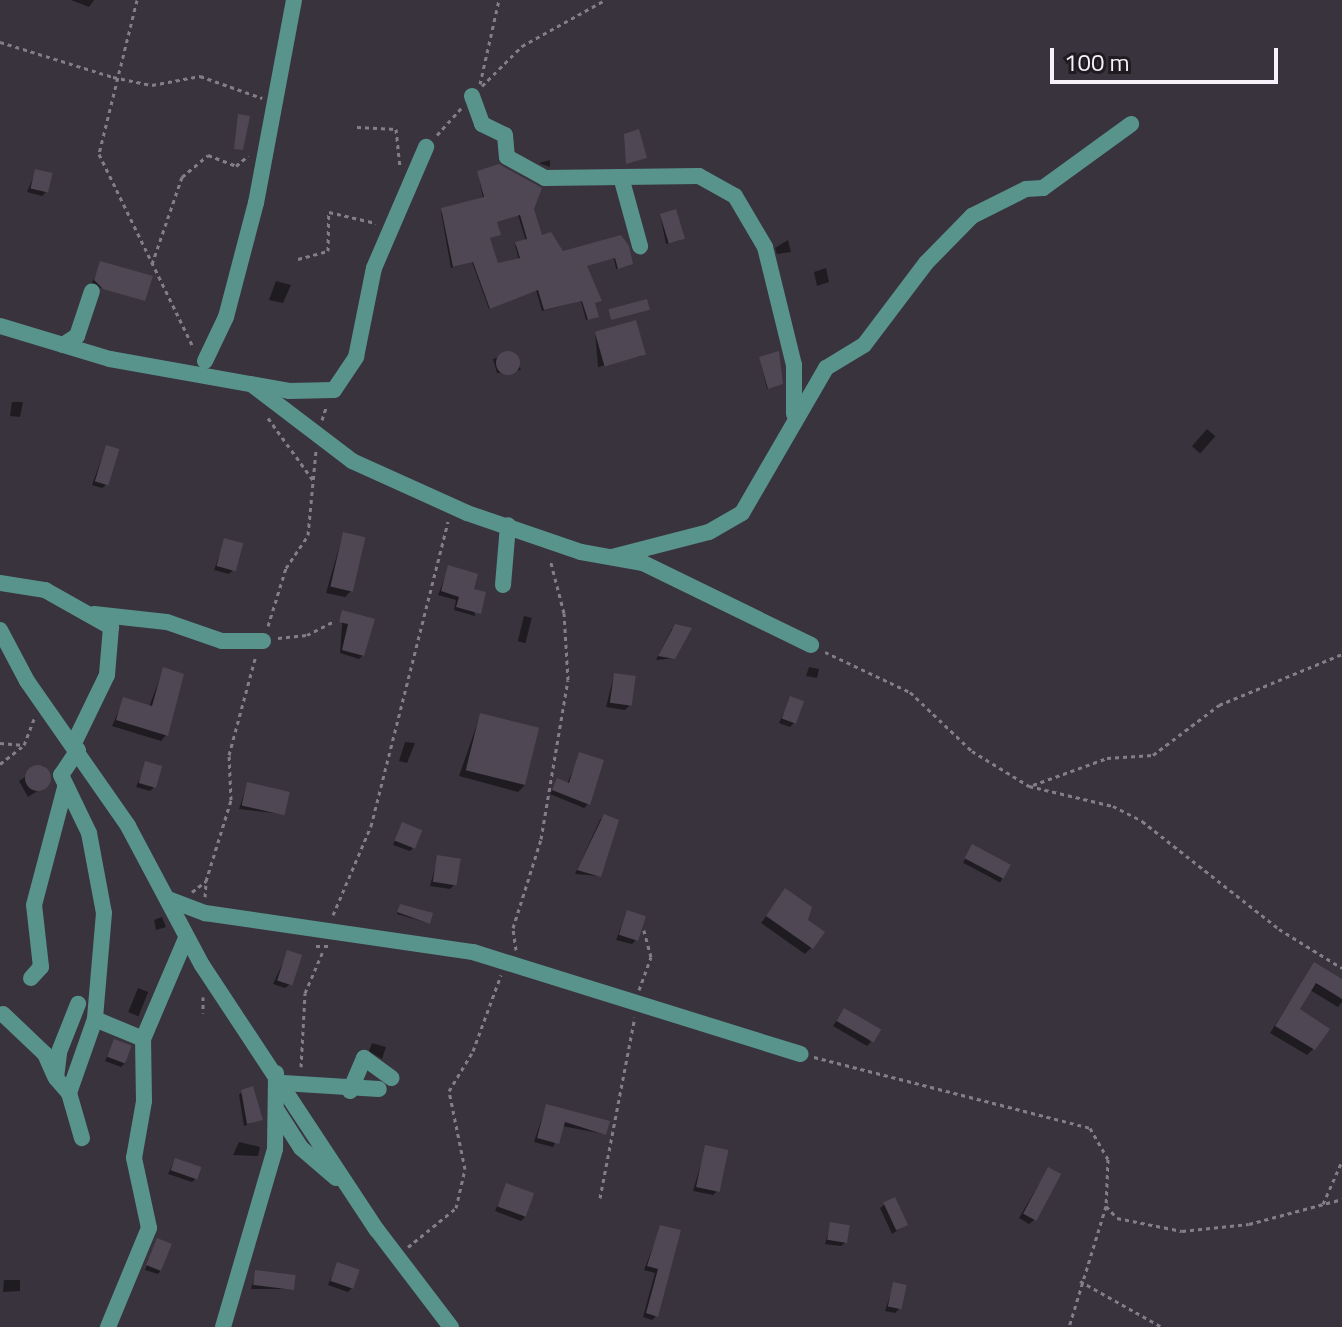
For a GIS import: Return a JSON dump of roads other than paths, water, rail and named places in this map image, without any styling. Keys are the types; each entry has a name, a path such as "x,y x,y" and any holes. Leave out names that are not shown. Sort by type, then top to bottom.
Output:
{"street":[{"path":"205,361 226,317 278,99 294,0"},
{"path":"476,92 474,113 505,135 507,157 521,168 545,178 699,176 735,196 765,247 794,365 793,424"},
{"path":"612,557 709,532 742,513 772,471 793,424 826,368 864,345 885,309 972,216 1026,189 1043,188 1131,124"},
{"path":"0,326 63,345 251,384 334,390 356,357 374,268 426,147"},
{"path":"621,177 640,246"},
{"path":"63,345 77,336 92,291"},
{"path":"251,384 352,461 450,505 538,536 612,557 732,601 811,645"},
{"path":"503,585 508,525"},
{"path":"0,583 45,590 94,614 111,627 114,643 107,675 75,747 63,765 65,788 34,905 41,967 31,978"},
{"path":"94,614 167,622 222,641 263,641"},
{"path":"0,630 168,899 186,938 285,1080 355,1196 451,1327"},
{"path":"65,788 89,833 104,913 95,1019 69,1093"},
{"path":"168,899 205,913 327,938 428,943 636,1001 800,1054"},
{"path":"108,1327 149,1228 134,1158 144,1101 143,1039 186,938"},
{"path":"56,1078 78,1004"},
{"path":"3,1014 45,1054 56,1078 69,1093 82,1138"},
{"path":"95,1019 143,1039"},
{"path":"285,1080 350,1091 385,1083 364,1058 350,1091"},
{"path":"223,1327 275,1149 275,1107 285,1080"},
{"path":"275,1107 301,1148 355,1196"}]}
